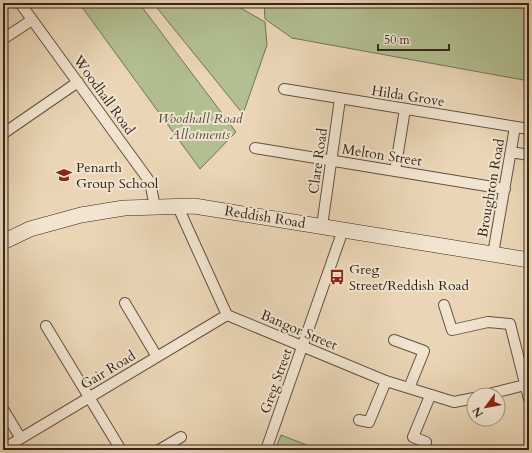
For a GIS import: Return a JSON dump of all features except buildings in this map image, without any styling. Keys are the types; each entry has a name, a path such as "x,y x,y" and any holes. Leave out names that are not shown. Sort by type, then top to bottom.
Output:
{"main road":[{"name":"Reddish Road","path":"3,242 30,229 81,215 124,208 194,206 529,260"}],"street":[{"name":"Woodhall Road","path":"20,3 150,182 155,207"},
{"path":"3,40 32,20"},
{"path":"4,133 78,82"},
{"name":"Hilda Grove","path":"284,89 405,110 529,129"},
{"name":"Clare Road","path":"322,226 340,99"},
{"path":"395,171 405,110"},
{"name":"Broughton Road","path":"494,254 515,127"},
{"name":"Melton Street","path":"255,148 505,188"},
{"path":"511,152 529,154"},
{"path":"178,207 227,315"},
{"name":"Greg Street","path":"266,450 343,230"},
{"path":"125,303 157,357"},
{"path":"444,305 452,330 488,322 510,324 529,399"},
{"name":"Bangor Street","path":"227,315 386,381 430,396 454,402 466,400"},
{"name":"Gair Road","path":"3,448 227,315"},
{"path":"46,326 121,450"},
{"path":"394,340 424,351 409,388"},
{"path":"359,420 369,422 386,381"},
{"path":"506,390 525,385"},
{"path":"426,442 413,437 430,396"},
{"path":"3,409 20,437"},
{"path":"159,450 181,436"}],"green space":[{"name":"Woodhall Road Allotments","path":"79,3 139,3 236,132 200,169"},
{"path":"153,3 232,3 265,22 267,45 243,114"},
{"path":"264,3 529,3 529,81 292,38 265,19"},
{"path":"281,435 317,449 323,450 275,450"}],"place":[{"name":"Penarth Group School","path":"64,175"},
{"name":"Greg Street/Reddish Road","path":"337,277"}]}
